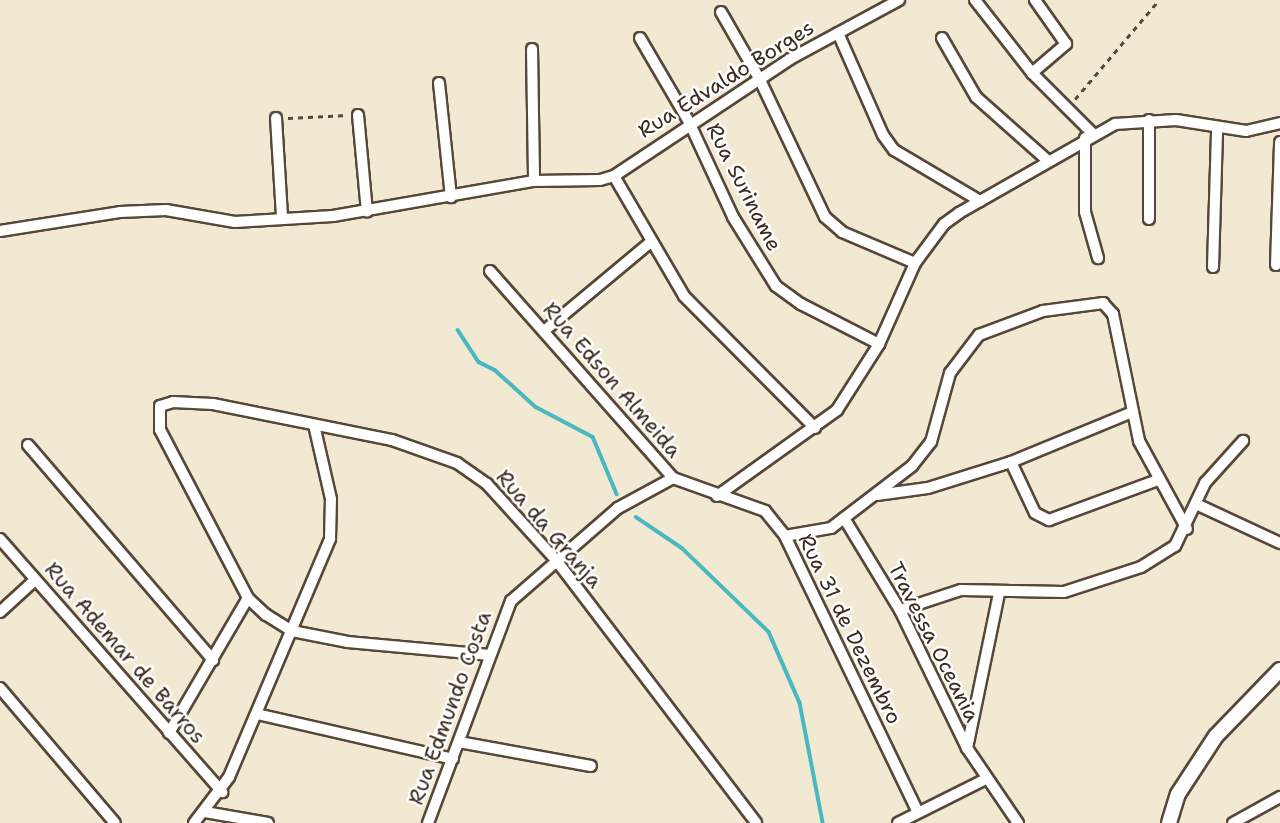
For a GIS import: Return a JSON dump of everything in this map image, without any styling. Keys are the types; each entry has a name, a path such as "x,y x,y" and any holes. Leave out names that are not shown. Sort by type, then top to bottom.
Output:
{"street":[{"name":"Rua Edvaldo Borges","path":"614,176 689,122 759,78 899,0"},
{"path":"975,0 1032,73 1089,136 1085,212 1098,258"},
{"path":"1032,73 1066,44 1035,0"},
{"path":"720,12 759,78 825,217 842,232 915,263"},
{"path":"838,33 883,135 894,150 980,201"},
{"name":"Rua Suriname","path":"640,38 689,122 733,217 776,286 801,304 880,344"},
{"path":"942,38 976,97 1047,160"},
{"path":"532,49 534,181"},
{"path":"439,83 452,197"},
{"path":"358,115 367,212"},
{"path":"276,118 282,217"},
{"path":"1149,120 1149,219"},
{"path":"717,496 815,428 844,401 880,344 915,263 944,224 1047,160 1115,124 1149,120 1246,131 1280,123"},
{"path":"1213,267 1217,129"},
{"path":"1276,265 1280,142"},
{"path":"0,232 120,212 166,210 235,222 367,212 534,181 600,180 614,176 684,296 815,428"},
{"path":"544,331 651,242"},
{"name":"Rua Edson Almeida","path":"490,271 673,478 717,496"},
{"path":"785,536 820,533 877,495 912,466 931,442 945,385 979,335 1043,311 1103,303 1113,314 1130,413 1158,480 1187,529"},
{"name":"Rua da Granja","path":"248,597 160,430 157,411 164,402 214,404 392,440 457,463 487,484 556,561 756,823"},
{"path":"877,495 928,488 1012,462 1130,413"},
{"path":"194,823 222,792 324,556 332,522 314,425"},
{"path":"900,610 946,592 1064,592 1128,573 1165,555 1187,529 1196,504 1213,473 1243,441"},
{"path":"28,444 213,660"},
{"path":"1012,462 1035,513 1049,520 1158,480"},
{"name":"Rua Edmundo Costa","path":"428,823 511,601 628,501 673,478"},
{"name":"Rua 31 de Dezembro","path":"717,496 765,511 785,536 918,812"},
{"path":"1196,504 1280,543"},
{"name":"Travessa Oceania","path":"844,518 900,610 967,748 1018,823"},
{"name":"Rua Ademar de Barros","path":"0,539 222,792"},
{"path":"0,612 35,580"},
{"path":"967,748 999,593"},
{"path":"169,733 248,597 292,631 377,646 489,655"},
{"path":"1169,823 1178,794 1216,736 1280,670"},
{"path":"0,688 115,823"},
{"path":"257,714 453,759"},
{"path":"459,742 591,766"},
{"path":"898,823 986,779"},
{"path":"1233,823 1280,797"},
{"path":"205,812 268,823"}],"path":[{"path":"1065,107 1112,59 1159,0"},
{"path":"276,118 358,115"}],"waterway":[{"path":"458,330 479,362 495,370 536,407 593,437 617,494"},
{"path":"636,517 682,548 769,632 800,703 823,823"}]}
